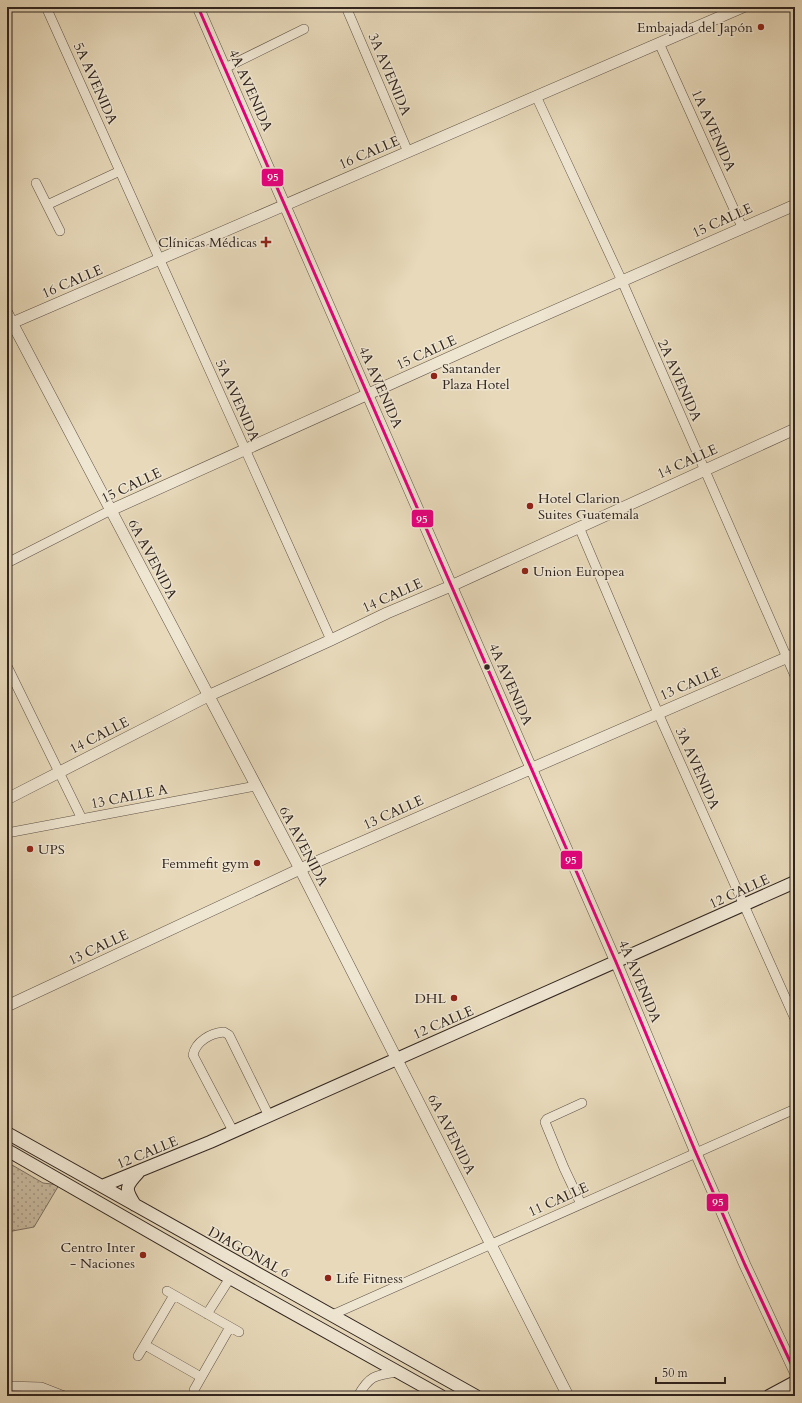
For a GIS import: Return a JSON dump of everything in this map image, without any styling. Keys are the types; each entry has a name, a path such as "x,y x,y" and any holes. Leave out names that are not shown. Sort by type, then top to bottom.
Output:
{"main road":[{"name":"12 CALLE","path":"102,1186 269,1116 795,882"},
{"name":"DIAGONAL 6","path":"7,1134 476,1396"},
{"path":"7,1150 230,1278 441,1396"},
{"path":"7,1157 46,1179 58,1179"},
{"path":"140,1171 129,1182 128,1194 149,1232"},
{"path":"769,1396 795,1382"}],"street":[{"name":"5A AVENIDA","path":"46,7 331,640"},
{"name":"4A AVENIDA","path":"198,7 616,962 745,1266 795,1372"},
{"name":"3A AVENIDA","path":"346,7 408,152"},
{"name":"16 CALLE","path":"9,320 159,259 743,7"},
{"path":"225,68 304,29"},
{"name":"1A AVENIDA","path":"659,43 742,227"},
{"name":"2A AVENIDA","path":"536,96 622,281 704,470 791,656 795,676"},
{"path":"47,205 120,171"},
{"path":"36,184 60,231"},
{"name":"15 CALLE","path":"7,563 111,510 245,449 742,227 795,205"},
{"name":"6A AVENIDA","path":"9,320 300,869 568,1396"},
{"name":"14 CALLE","path":"7,799 208,696 387,613 451,586 795,429"},
{"name":"3A AVENIDA","path":"579,527 658,714 795,1019"},
{"name":"13 CALLE","path":"7,1006 300,869 791,656"},
{"path":"7,666 82,819"},
{"name":"13 CALLE A","path":"7,833 256,786"},
{"path":"233,1131 193,1055 200,1042 217,1032 224,1032 228,1035 269,1116"},
{"path":"581,1204 545,1122 547,1119 582,1103"},
{"name":"11 CALLE","path":"332,1315 795,1108"},
{"path":"207,1314 230,1278"},
{"path":"138,1356 171,1293 240,1332"},
{"path":"194,1390 230,1327"},
{"path":"145,1345 201,1377"},
{"path":"358,1396 364,1385 372,1378 383,1374 398,1372"},
{"path":"7,1386 41,1387 64,1396"}],"shaded area":[{"path":"7,1162 43,1183 59,1185 34,1227 7,1232"}],"transit line":[{"name":"95","path":"198,7 616,962 696,1153 745,1265 795,1372"}],"place":[{"name":"Embajada del Japón","path":"761,27"},
{"name":"Clínicas Médicas","path":"266,242"},
{"name":"Santander Plaza Hotel","path":"434,376"},
{"name":"Hotel Clarion Suites Guatemala","path":"530,506"},
{"name":"Union Europea","path":"525,571"},
{"name":"UPS","path":"30,849"},
{"name":"Femmefit gym","path":"257,863"},
{"name":"DHL","path":"454,998"},
{"name":"Centro Inter - Naciones","path":"143,1255"},
{"name":"Life Fitness","path":"328,1278"}]}
